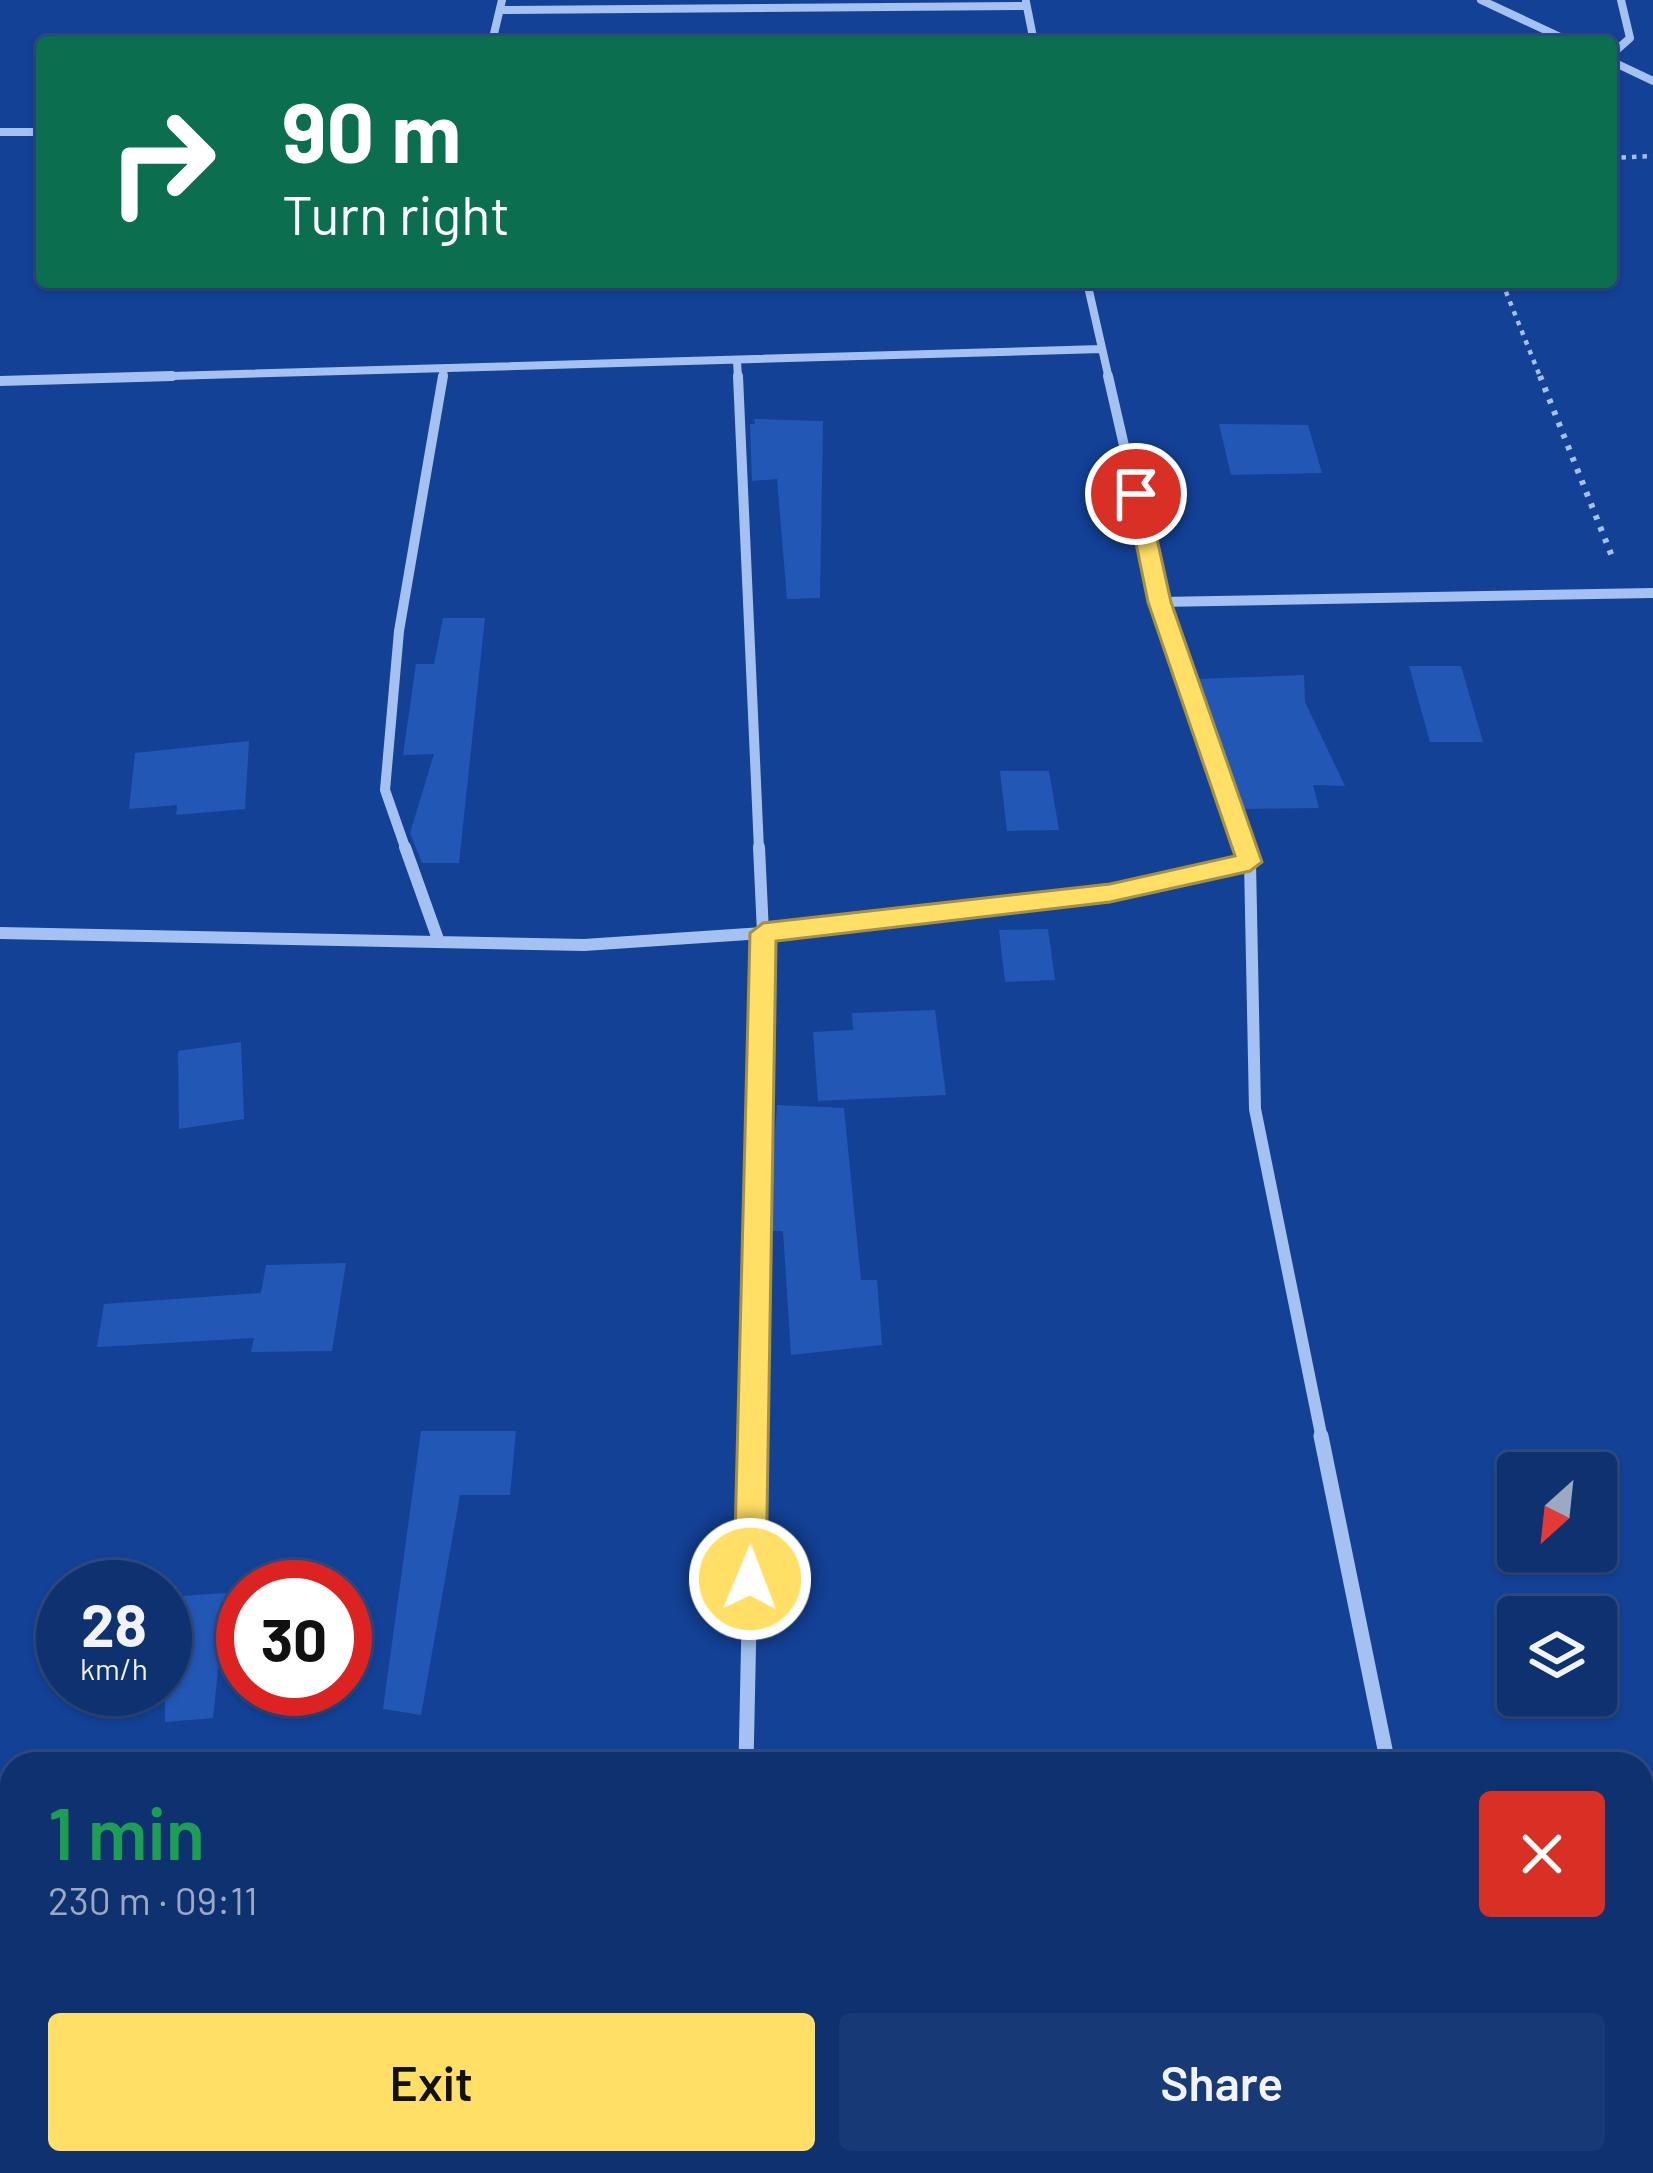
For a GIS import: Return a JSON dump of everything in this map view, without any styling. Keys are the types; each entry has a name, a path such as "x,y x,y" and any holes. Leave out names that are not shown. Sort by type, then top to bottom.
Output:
{"street":[{"path":"1481,0 1558,36"},
{"path":"1617,52 1630,38 1621,0"},
{"path":"493,36 501,5 1026,3 1033,36"},
{"path":"1617,61 1653,81"},
{"path":"0,132 36,132"},
{"path":"1088,288 1160,602 1250,862 1255,1109 1386,1752"},
{"path":"0,381 1101,349"},
{"path":"737,360 763,933 746,1752"},
{"path":"439,942 385,790 399,631 444,370"},
{"path":"1160,602 1653,593"},
{"path":"0,933 584,945 763,933 1110,893 1250,862"}],"path":[{"path":"1617,158 1653,155"},
{"path":"1504,288 1626,593"}],"building":[{"path":"754,419 823,421 820,598 787,599 777,479 752,481 750,424 755,424"},
{"path":"1219,424 1308,425 1322,473 1231,475"},
{"path":"443,618 485,618 459,863 422,863 410,833 434,754 403,755 416,664 434,664"},
{"path":"1409,666 1461,666 1483,742 1430,742"},
{"path":"1304,675 1305,702 1345,786 1313,785 1319,808 1242,809 1197,679"},
{"path":"249,741 245,809 176,815 177,805 129,809 135,753"},
{"path":"1000,771 1049,771 1059,830 1007,831"},
{"path":"1048,929 1055,980 1005,982 999,930"},
{"path":"935,1010 946,1095 818,1101 813,1032 853,1030 852,1013"},
{"path":"241,1042 244,1119 179,1129 178,1051"},
{"path":"777,1105 844,1108 861,1280 877,1280 882,1345 791,1355 783,1231 768,1231"},
{"path":"346,1263 332,1351 251,1352 254,1338 97,1347 104,1304 261,1293 266,1265"},
{"path":"421,1431 516,1431 510,1495 460,1495 421,1715 383,1709"},
{"path":"216,1594 213,1718 165,1722 165,1716 192,1716 192,1595"}],"route":[{"path":"750,1579 763,933 1110,893 1250,862 1160,602 1136,494"}]}
